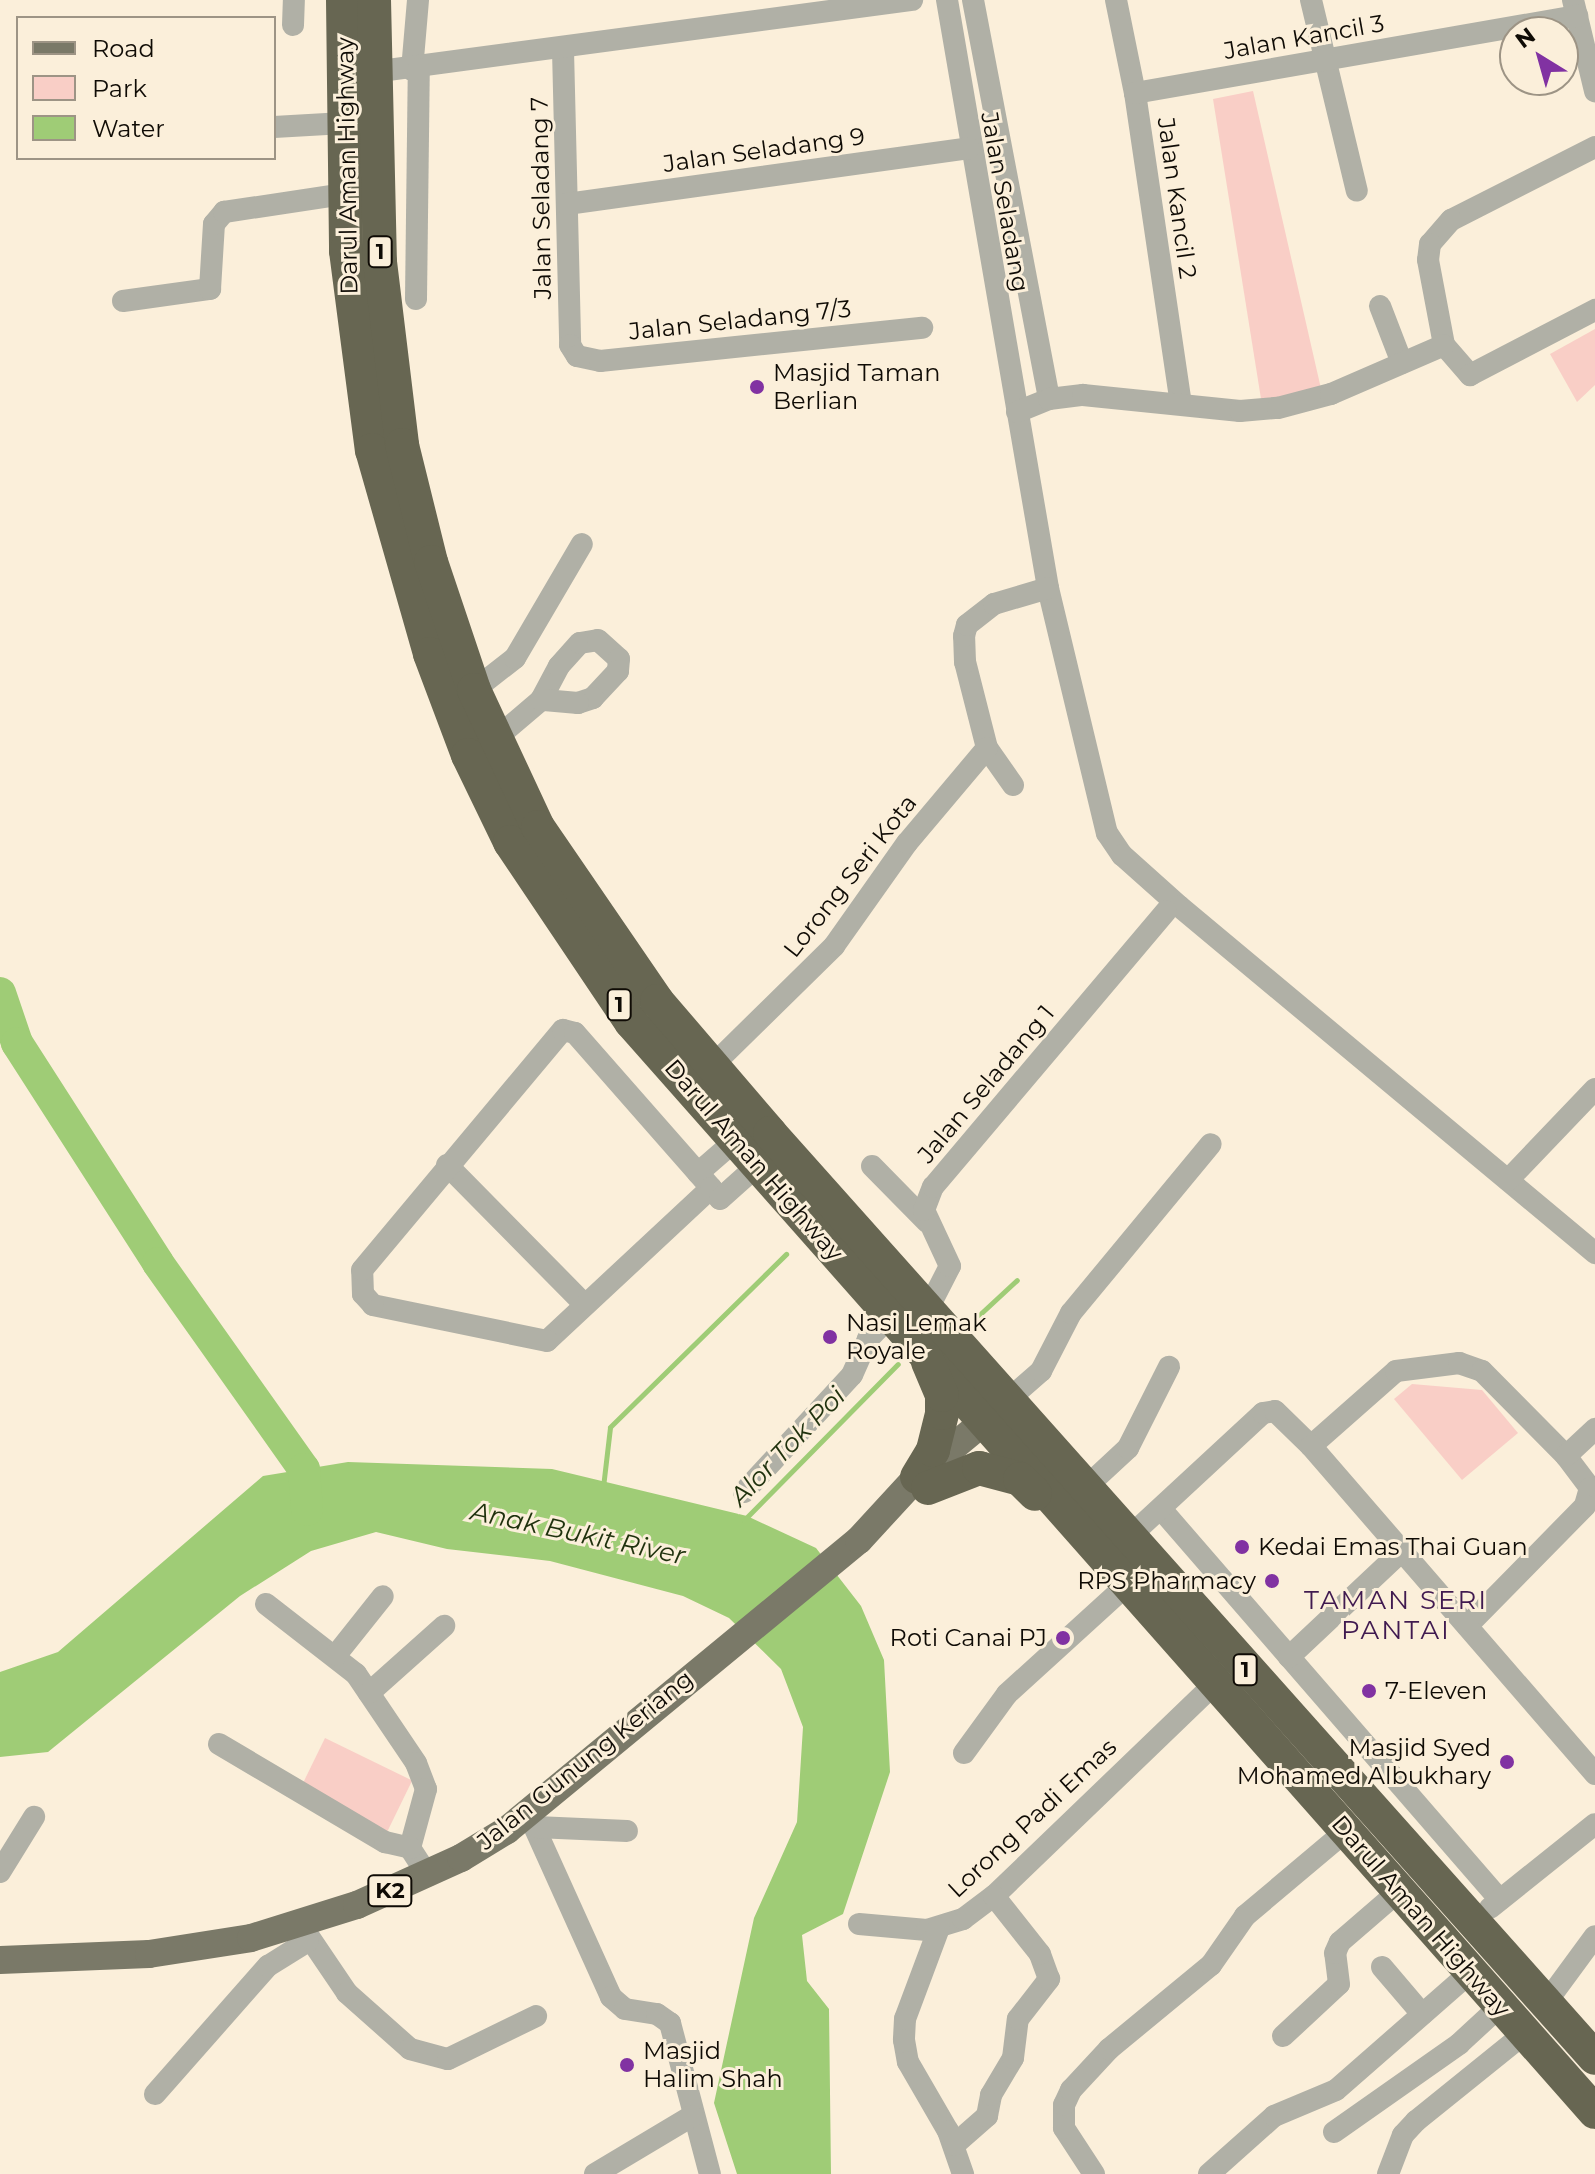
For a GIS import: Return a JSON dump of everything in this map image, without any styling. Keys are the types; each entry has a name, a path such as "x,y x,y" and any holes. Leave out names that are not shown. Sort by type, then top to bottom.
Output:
{"highway":[{"name":"Darul Aman Highway","path":"343,0 350,309 372,450 402,568 468,755 510,842 631,1022 758,1165 918,1341 1085,1488 1471,1924 1595,2058"},
{"name":"Darul Aman Highway","path":"374,0 373,72 382,287 402,445 431,562 474,690 494,740 538,827 587,903 657,1001 928,1309 1077,1526 1595,2112"},
{"path":"918,1341 942,1395 942,1413 922,1483"},
{"path":"922,1483 979,1468 1001,1472 1020,1479 1077,1526"}],"main road":[{"name":"Jalan Gunung Keriang","path":"0,1960 207,1948 304,1933 428,1876 532,1820 710,1658 859,1540 892,1508 1003,1417"}],"street":[{"path":"293,25 294,0"},
{"path":"416,299 418,0"},
{"path":"373,72 416,70 912,0"},
{"name":"Jalan Seladang","path":"947,0 969,148 1048,588 1103,820 1113,844 1179,906 1595,1253"},
{"path":"973,0 1049,399"},
{"name":"Jalan Kancil 2","path":"1116,0 1135,93 1181,404"},
{"path":"1311,0 1357,191"},
{"path":"1575,8 1595,91"},
{"name":"Jalan Kancil 3","path":"1135,93 1325,60 1575,8"},
{"name":"Jalan Seladang 7","path":"563,50 570,345"},
{"path":"276,127 344,123"},
{"path":"1595,147 1451,220 1437,232 1428,260 1444,345 1462,371 1478,374 1595,310"},
{"name":"Jalan Seladang 9","path":"567,204 969,148"},
{"path":"123,301 210,289 214,224 224,212 345,194"},
{"path":"1380,306 1402,363"},
{"name":"Jalan Seladang 7/3","path":"570,345 586,361 600,361 922,328"},
{"path":"1017,412 1049,399 1083,395 1181,404 1278,408 1331,394 1444,345"},
{"path":"474,690 515,658 582,544"},
{"path":"1013,785 987,748 965,662 967,625 994,604 1048,588"},
{"path":"494,740 541,700"},
{"name":"Lorong Seri Kota","path":"713,1065 834,946 907,843 987,748"},
{"name":"Jalan Seladang 1","path":"927,1222 924,1210 933,1187 1166,911"},
{"path":"710,1187 569,1030 557,1034 362,1270 363,1294 373,1305 547,1341 583,1303 710,1187 758,1165"},
{"path":"1508,1180 1595,1089"},
{"path":"710,1187 736,1140"},
{"path":"1003,1417 1041,1371 1071,1313 1211,1144"},
{"path":"447,1165 583,1303"},
{"path":"872,1166 927,1222 950,1266 928,1309"},
{"path":"744,1492 852,1375 868,1339 892,1314"},
{"path":"1311,1446 1396,1371 1459,1363 1482,1371 1566,1456 1590,1488 1585,1506 1467,1626"},
{"path":"1085,1488 1128,1448 1169,1367"},
{"path":"1128,1538 1263,1413 1283,1417 1595,1774"},
{"path":"1566,1456 1595,1429"},
{"path":"1161,1509 1500,1900"},
{"path":"1289,1657 1401,1552"},
{"path":"964,1753 1007,1694 1128,1584"},
{"path":"336,1655 383,1596"},
{"path":"266,1604 336,1655 369,1693 425,1780 410,1848"},
{"path":"369,1693 444,1626"},
{"name":"Lorong Padi Emas","path":"859,1924 878,1930 939,1928 963,1919 994,1896 1215,1683"},
{"path":"219,1744 385,1842 410,1848 428,1876"},
{"path":"0,1872 34,1817"},
{"path":"532,1820 627,1831"},
{"path":"532,1820 611,1997 625,2009 657,2014 670,2023 692,2116 710,2174"},
{"path":"1471,1924 1595,1824"},
{"path":"1094,2174 1072,2147 1064,2128 1064,2105 1084,2073 1211,1965 1245,1916 1346,1831"},
{"path":"1283,2036 1339,1984 1335,1953 1340,1942 1399,1891"},
{"path":"954,2145 987,2116 991,2095 1013,2058 1018,2019 1049,1979 1040,1954 994,1896"},
{"path":"939,1928 905,2019 904,2040 917,2081 954,2145 963,2174"},
{"path":"155,2094 268,1966 304,1933 366,2011 410,2049 448,2059 473,2050 536,2016"},
{"path":"1545,2004 1595,1936"},
{"path":"1382,1967 1422,2014"},
{"path":"1209,2174 1274,2116 1326,2098 1471,1972"},
{"path":"1334,2132 1459,2044 1500,2006"},
{"path":"1388,2174 1403,2135 1416,2121 1525,2033"},
{"path":"595,2174 692,2116"}],"green space":[{"path":"1253,91 1322,393 1262,405 1213,99"},
{"path":"1595,329 1595,385 1577,402 1550,354"},
{"path":"1412,1384 1482,1390 1518,1433 1462,1480 1394,1399"},
{"path":"325,1738 412,1781 384,1839 297,1796"}],"water":[{"name":"Anak Bukit River","path":"348,1462 552,1469 747,1516 816,1548 861,1606 884,1660 890,1772 843,1914 802,1935 807,1981 829,2009 831,2174 737,2174 714,2103 754,1918 797,1822 803,1727 781,1669 729,1618 683,1596 550,1561 447,1549 376,1532 311,1551 240,1596 48,1752 0,1757 0,1672 58,1652 263,1476"}],"waterway":[{"path":"0,993 17,1043 158,1263 304,1469 307,1510"},
{"path":"603,1487 610,1427 786,1254"},
{"name":"Alor Tok Poi","path":"964,1329 1017,1280"},
{"name":"Alor Tok Poi","path":"744,1520 898,1364"}],"place":[{"name":"Masjid Taman Berlian","path":"757,387"},
{"name":"Nasi Lemak Royale","path":"830,1337"},
{"name":"Kedai Emas Thai Guan","path":"1242,1547"},
{"name":"RPS Pharmacy","path":"1272,1581"},
{"name":"Roti Canai PJ","path":"1063,1638"},
{"name":"7-Eleven","path":"1369,1691"},
{"name":"Masjid Syed Mohamed Albukhary","path":"1507,1762"},
{"name":"Masjid Halim Shah","path":"627,2065"}],"district":[{"name":"TAMAN SERI PANTAI","path":"1396,1616"}]}
